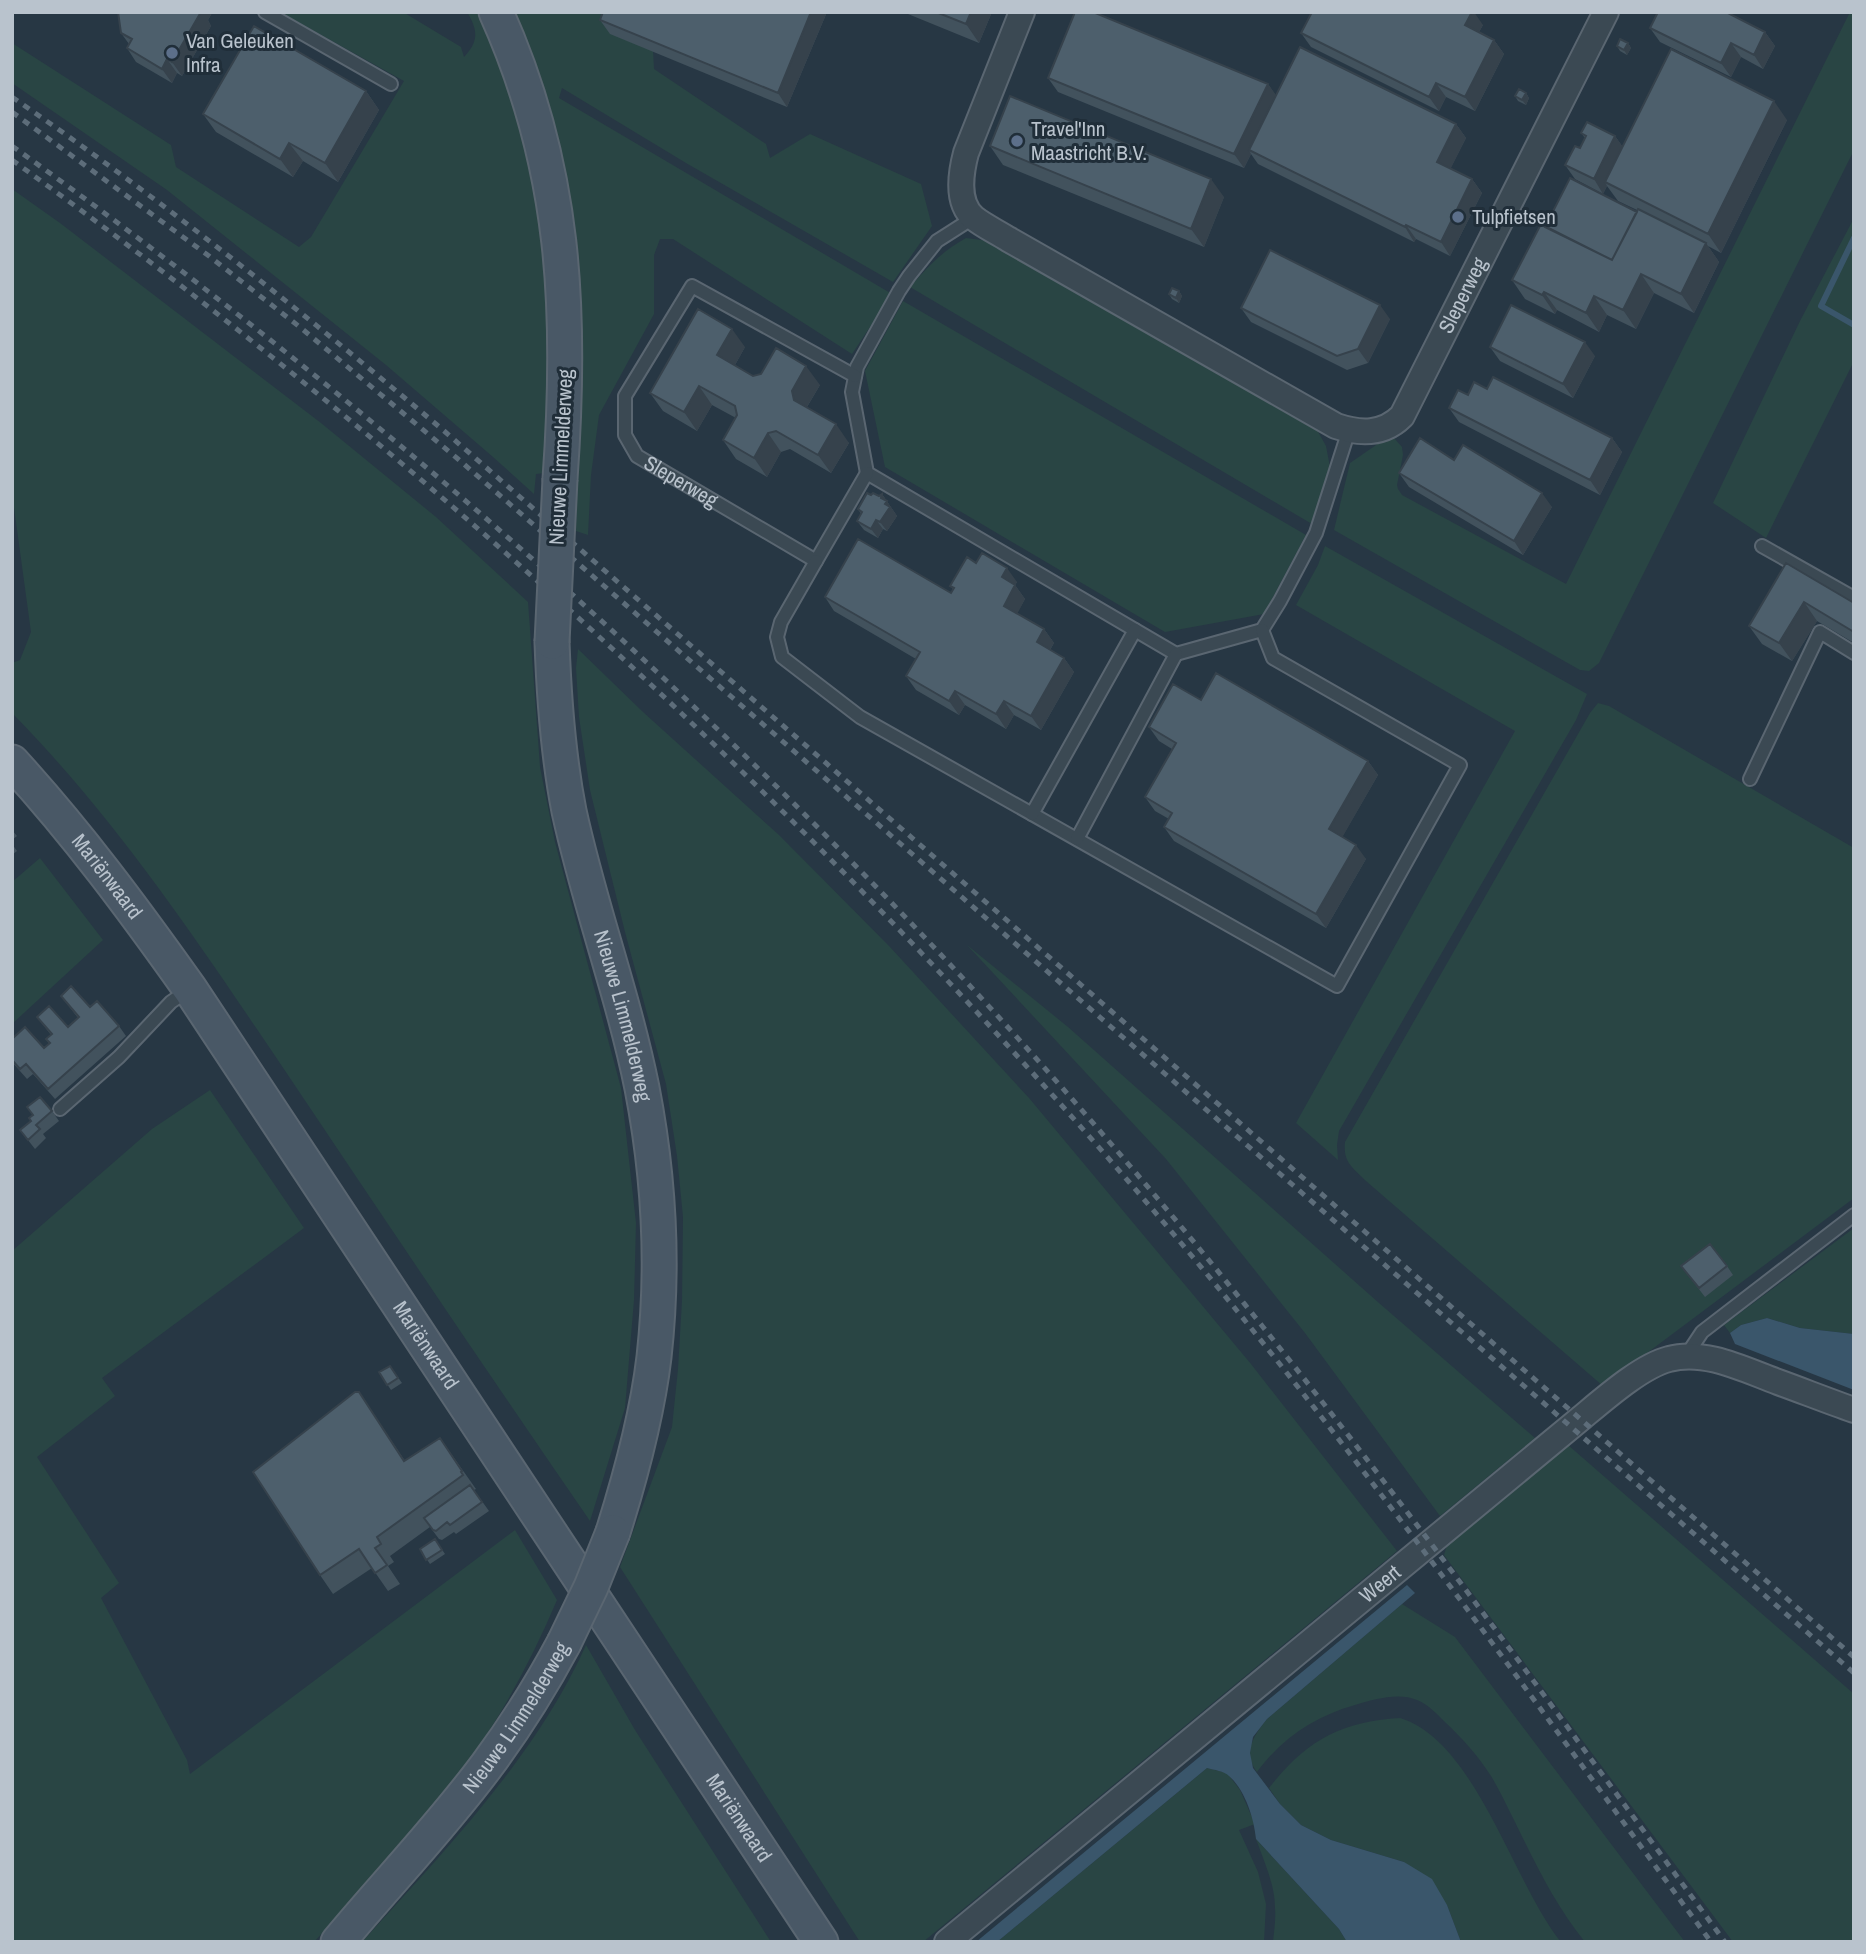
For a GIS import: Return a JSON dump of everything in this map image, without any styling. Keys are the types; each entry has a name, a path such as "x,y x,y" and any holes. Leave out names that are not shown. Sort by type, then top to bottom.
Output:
{"street":[{"name":"Nieuwe Limmelderweg","path":"338,1942 487,1766 543,1683 591,1587 613,1532 637,1447 654,1357 659,1278 658,1208 652,1149 638,1068 569,810 558,732 552,642 566,363 564,281 550,180 537,126 496,12"},
{"path":"973,218 962,195 961,175 966,153 1023,12"},
{"name":"Sleperweg","path":"973,218 1336,426 1365,432 1382,429 1394,424 1402,416 1606,12"},
{"name":"Mariënwaard","path":"12,762 91,853 190,989 821,1942"},
{"name":"Weert","path":"947,1942 1598,1404 1647,1369 1667,1359 1686,1356 1723,1362 1854,1410"}],"lane":[{"path":"265,12 391,84"},
{"path":"973,218 937,242 909,276 856,371 852,392 867,472 781,622 777,637 782,657 860,717 1337,986 1460,765 1273,658 1262,630"},
{"name":"Sleperweg","path":"816,561 637,456 625,435 625,396 692,286 856,371"},
{"path":"867,472 1176,654 1262,630 1316,533 1349,430"},
{"path":"1762,546 1854,598"},
{"path":"1032,814 1135,630"},
{"path":"1750,779 1821,632 1854,653"},
{"path":"1077,839 1176,654"},
{"path":"60,1109 118,1057 171,1002 190,989"},
{"path":"1686,1356 1702,1332 1854,1215"}],"green space":[{"path":"280,12 403,12 461,47 464,57 472,46 475,35 467,12 480,12 506,81 534,182 549,282 554,351 545,473 536,474 534,494 386,365 167,190 12,83 12,43 171,145 176,167 299,247 311,237 404,81"},
{"path":"511,12 651,12 654,69 766,144 770,158 810,134 921,184 932,226 893,282 562,88 559,98 892,294 852,354 673,239 660,239 654,255 654,314 599,415 591,475 588,535 576,531 580,382"},
{"path":"1850,12 1854,12 1854,150 1599,663 1589,671 1580,670 1334,530 1350,463 1379,443 1393,437 1402,447 1397,485 1402,495 1566,584"},
{"path":"12,189 321,423 436,517 528,602 540,767 555,842 621,1088 636,1223 634,1300 625,1408 590,1521 166,898 92,803 12,713 12,663 20,660 31,632 12,493"},
{"path":"1854,218 1854,361 1766,538 1713,503 1800,321"},
{"path":"966,238 989,241 1316,428 1326,446 1330,467 1312,524 910,287 942,254"},
{"path":"903,301 1306,535 1264,614 1165,632 885,467 865,371"},
{"path":"1325,546 1587,694 1576,720 1339,1131 1338,1160 1296,1123 1515,731 1296,605"},
{"path":"578,649 779,835 890,947 1029,1098 1251,1364 1397,1551 923,1942 860,1942 620,1567 672,1427 682,1301 683,1217 666,1084 590,790 579,717 576,668"},
{"path":"1598,703 1609,706 1854,848 1854,1198 1603,1386 1366,1181 1345,1155 1345,1142"},
{"path":"40,858 103,940 12,1024 12,882"},
{"path":"967,945 1068,1027 1535,1438 1440,1516 1305,1333 1166,1159"},
{"path":"210,1090 304,1228 102,1378 115,1396 37,1457 119,1583 101,1598 187,1760 190,1774 515,1530 557,1600 516,1684 467,1764 412,1833 314,1942 12,1942 12,1251 152,1129"},
{"path":"1854,1228 1854,1334 1800,1328 1767,1318 1741,1325 1730,1333 1724,1325"},
{"path":"1568,1445 1854,1694 1854,1942 1733,1942 1444,1555 1448,1542"},
{"path":"1402,1604 1455,1637 1685,1942 1585,1942 1546,1882 1486,1769 1452,1729 1429,1707 1417,1700 1386,1697 1326,1715 1288,1739 1257,1772 1250,1758 1250,1751 1254,1738 1267,1719"},
{"path":"586,1645 635,1730 771,1942 362,1942 456,1838 515,1764 566,1686"},
{"path":"1400,1718 1427,1732 1450,1754 1472,1783 1543,1916 1561,1942 1461,1942 1447,1905 1404,1862 1331,1840 1301,1825 1280,1804 1269,1788 1296,1758 1326,1737 1359,1724"},
{"path":"1207,1768 1227,1773 1240,1790 1255,1824 1239,1830 1258,1872 1266,1904 1264,1942 997,1942"},
{"path":"1256,1839 1339,1929 1347,1942 1273,1942 1275,1899"}],"water":[{"path":"1767,1318 1800,1328 1854,1334 1854,1390 1735,1344 1730,1333 1741,1325"},
{"path":"1407,1585 1415,1593 1267,1719 1253,1737 1250,1753 1253,1768 1280,1804 1301,1825 1331,1840 1404,1862 1432,1879 1447,1905 1461,1942 1347,1942 1339,1929 1256,1839 1248,1805 1235,1782 1224,1773 1207,1768 997,1942 976,1942"}],"building":[{"path":"118,12 201,12 172,62 167,59 162,69 127,48 132,39 121,33"},
{"path":"603,12 811,12 778,93 600,20"},
{"path":"936,12 971,12 966,24"},
{"path":"1075,12 1093,12 1268,84 1234,154 1048,78"},
{"path":"1312,12 1472,12 1465,25 1494,40 1465,97 1436,83 1429,97 1301,33"},
{"path":"1658,12 1726,12 1765,32 1754,55 1731,43 1721,63 1650,28"},
{"path":"254,26 366,91 325,163 289,143 280,159 203,114"},
{"path":"1620,39 1628,43 1624,50 1617,46"},
{"path":"1300,47 1456,124 1437,162 1472,179 1441,242 1249,150"},
{"path":"1671,49 1774,101 1708,234 1605,182"},
{"path":"1519,89 1526,93 1522,100 1515,96"},
{"path":"1010,96 1211,179 1191,229 990,146"},
{"path":"1587,122 1615,136 1594,179 1565,165 1575,146 1580,148 1586,136 1581,133"},
{"path":"1570,178 1637,212 1612,260 1545,227"},
{"path":"1638,209 1706,243 1681,294 1641,274 1623,310 1594,296 1586,313 1512,280 1541,224 1612,260"},
{"path":"1270,250 1380,305 1358,349 1337,356 1241,308"},
{"path":"1172,288 1179,291 1176,298 1169,294"},
{"path":"1511,305 1585,342 1563,384 1490,347"},
{"path":"698,309 732,329 717,355 753,376 761,374 776,348 806,366 792,391 794,400 836,424 818,455 776,431 768,433 754,458 723,440 737,415 735,406 699,386 684,412 650,393"},
{"path":"1493,377 1612,438 1590,480 1449,408 1458,390 1468,395 1474,382 1487,389"},
{"path":"1420,438 1454,460 1463,445 1542,493 1514,541 1399,473"},
{"path":"867,493 879,496 882,494 881,498 887,501 885,504 890,507 880,522 876,520 871,529 857,521 862,512 858,509"},
{"path":"858,539 951,593 954,588 950,586 967,557 976,563 982,553 1007,568 1002,577 1015,585 1004,606 1044,629 1037,642 1064,658 1031,716 1004,701 996,714 955,691 949,701 906,676 920,652 825,597"},
{"path":"1786,563 1854,603 1854,632 1804,602 1779,643 1749,626"},
{"path":"1216,673 1368,761 1329,829 1356,845 1316,914 1164,827 1172,813 1145,797 1176,743 1149,727 1173,684 1201,700"},
{"path":"71,986 90,1007 97,1001 119,1026 48,1089 26,1064 20,1069 12,1060 12,1039 25,1027 44,1048 50,1043 46,1039 52,1034 37,1017 49,1006 68,1027 79,1017 61,996"},
{"path":"40,1097 52,1111 36,1125 40,1129 28,1140 20,1130 31,1121 29,1118 33,1115 27,1107"},
{"path":"1710,1244 1727,1266 1699,1288 1681,1266"},
{"path":"390,1366 398,1378 387,1385 379,1372"},
{"path":"355,1392 359,1392 404,1461 440,1438 463,1475 377,1537 381,1544 375,1548 387,1565 375,1573 359,1549 320,1575 253,1472"},
{"path":"470,1485 482,1502 450,1525 447,1522 436,1531 433,1530 424,1518"},
{"path":"435,1539 442,1550 426,1560 420,1549"}],"waterway":[{"path":"1854,238 1821,306 1854,325"}],"railway":[{"path":"12,97 232,258 443,430 1854,1657"},
{"path":"12,112 209,256 301,328 458,459 1854,1673"},
{"path":"12,146 164,258 314,375 460,496 602,622 741,752 875,886 1005,1024 1209,1260 1435,1548 1725,1942"},
{"path":"12,160 165,273 314,391 459,512 600,638 738,768 872,902 1002,1040 1129,1182 1282,1366 1428,1556 1711,1942"}],"place":[{"name":"Van Geleuken Infra","path":"172,53"},
{"name":"Travel'Inn Maastricht B.V.","path":"1017,141"},
{"name":"Tulpfietsen","path":"1458,217"}]}
